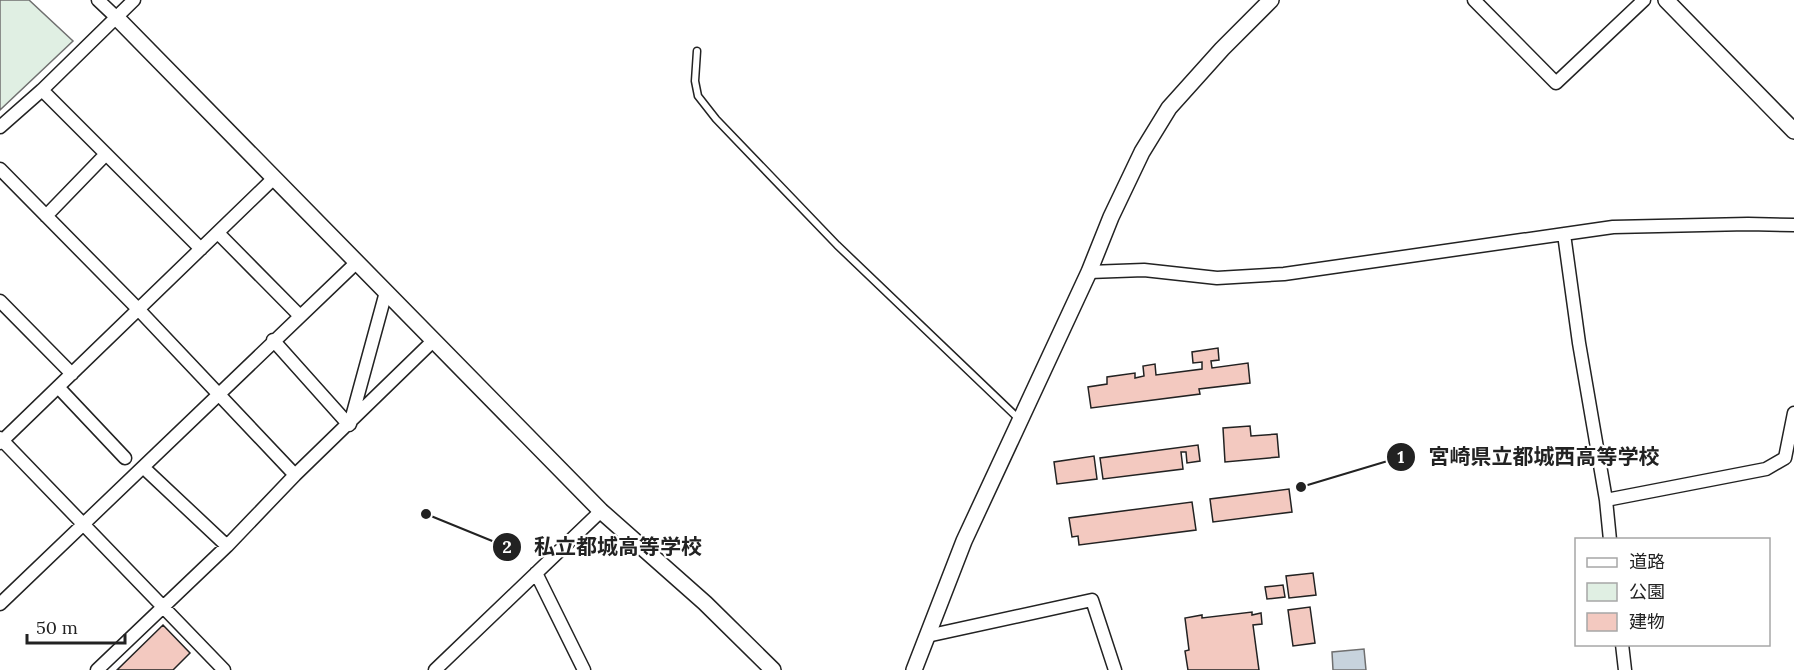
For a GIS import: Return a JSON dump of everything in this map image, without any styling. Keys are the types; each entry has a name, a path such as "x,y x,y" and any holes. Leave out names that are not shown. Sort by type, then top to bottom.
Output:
{"street":[{"path":"98,0 601,511 705,603 773,670"},
{"path":"0,127 42,90 134,0"},
{"path":"914,670 964,541 1142,152 1169,108 1270,0"},
{"path":"1474,0 1556,83 1644,0"},
{"path":"1666,0 1794,131"},
{"path":"42,90 201,249"},
{"path":"46,216 106,154"},
{"path":"0,169 139,310 296,476"},
{"path":"224,670 1,441 274,178"},
{"path":"1089,272 1144,270 1216,278 1250,277 1613,227 1794,225"},
{"path":"218,233 300,316"},
{"path":"1564,234 1579,343 1606,500 1610,538"},
{"path":"0,604 357,262"},
{"path":"349,425 386,292"},
{"path":"0,301 72,374"},
{"path":"273,340 349,425"},
{"path":"97,670 227,546 434,340"},
{"path":"58,387 125,458"},
{"path":"1606,500 1766,469 1789,457 1794,413"},
{"path":"144,468 227,546"},
{"path":"435,670 601,511"},
{"path":"536,573 584,670"},
{"path":"927,636 1092,600 1115,670"},
{"path":"1622,646 1625,670"}],"lane":[{"path":"697,51 695,81 698,96 716,119 837,245 1020,420"}],"green space":[{"path":"0,0 29,0 73,41 0,110"}],"shaded area":[{"path":"1364,649 1366,670 1333,670 1332,652"}],"building":[{"path":"1218,348 1219,360 1211,361 1212,368 1248,363 1250,383 1199,389 1200,394 1091,408 1088,387 1107,384 1107,377 1135,373 1135,378 1144,376 1143,366 1155,364 1156,375 1202,369 1202,362 1193,363 1192,352"},
{"path":"1250,426 1251,436 1277,434 1279,457 1225,462 1223,428"},
{"path":"1198,445 1200,461 1187,463 1186,452 1181,452 1183,469 1103,479 1100,458"},
{"path":"1094,456 1097,479 1057,484 1054,462"},
{"path":"1289,489 1292,512 1213,522 1210,499"},
{"path":"1192,502 1196,530 1079,545 1078,536 1072,537 1069,518"},
{"path":"1313,573 1316,595 1289,598 1286,576"},
{"path":"1283,585 1285,597 1267,599 1265,587"},
{"path":"1310,607 1315,643 1293,646 1288,610"},
{"path":"1252,612 1252,615 1261,613 1262,624 1253,625 1259,670 1188,670 1185,651 1189,650 1185,618"},
{"path":"163,625 190,653 173,670 117,670"}],"place":[{"name":"宮崎県立都城西高等学校","path":"1301,487"},
{"name":"私立都城高等学校","path":"426,514"}]}
